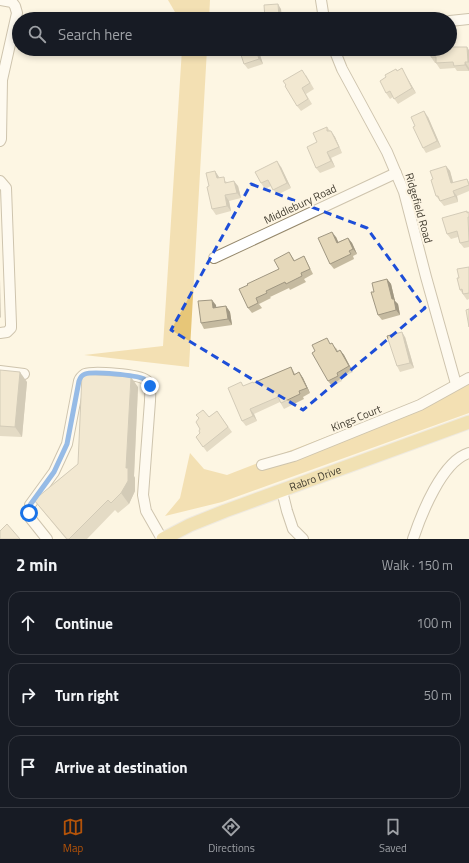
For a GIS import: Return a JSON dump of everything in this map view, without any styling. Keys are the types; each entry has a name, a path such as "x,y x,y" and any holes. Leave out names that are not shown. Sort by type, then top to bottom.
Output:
{"main road":[{"name":"Rabro Drive","path":"162,539 190,525 469,422"}],"street":[{"path":"0,0 12,2 16,12"},
{"path":"321,0 323,12"},
{"path":"457,20 469,19"},
{"path":"0,141 2,80 12,36"},
{"name":"Ridgefield Road","path":"337,56 342,69 387,152 404,192 456,384"},
{"name":"Middlebury Road","path":"214,258 396,173"},
{"path":"0,182 6,188 11,328 7,332 0,332"},
{"path":"0,371 24,374"},
{"path":"47,539 31,519 29,513 30,505 54,472 67,444 79,381 85,374 94,372 138,376 146,380 150,386 142,495 146,511 162,539"},
{"name":"Kings Court","path":"262,465 294,456 420,405 469,378"},
{"path":"413,539 432,492 455,462 469,453"},
{"path":"282,491 293,529 301,538"}],"highlighted area":[{"path":"251,184 367,228 425,308 303,410 171,330"}],"shaded area":[{"path":"168,0 210,0 209,12 175,12"},
{"path":"182,56 207,56 189,367 84,355 163,346"},
{"path":"469,382 469,413 222,502 165,516 180,498 190,453 204,469 227,475"}],"building":[{"path":"278,4 279,12 265,12 264,5"},
{"path":"457,47 467,47 468,62 465,62 465,65 454,66 453,62 436,63 436,57 431,57 457,56"},
{"path":"241,56 258,56 259,59 244,64"},
{"path":"402,68 412,88 394,99 390,91 386,93 380,81 386,77 385,75 396,69 397,71"},
{"path":"302,70 310,83 302,88 308,99 297,106 283,81"},
{"path":"424,111 437,141 423,148 413,127 415,126 411,117"},
{"path":"327,127 327,131 331,131 339,147 327,152 331,161 316,168 307,147 317,142 313,133"},
{"path":"277,161 287,183 273,190 268,180 261,183 255,172"},
{"path":"446,166 451,183 467,179 469,185 453,191 455,196 440,201 438,196 436,196 430,171"},
{"path":"215,171 217,178 224,177 225,183 234,181 237,193 225,195 227,206 212,209 207,187 209,186 206,173"},
{"path":"467,211 467,213 469,212 469,241 460,243 457,231 447,234 442,218"},
{"path":"332,232 337,243 348,238 353,249 349,251 351,254 330,264 318,238"},
{"path":"289,252 294,261 304,256 310,269 301,273 302,276 286,284 285,282 266,291 267,293 256,298 258,303 248,308 239,289 279,269 274,260"},
{"path":"469,267 469,293 463,294 462,289 460,290 457,278 459,278 457,269"},
{"path":"387,279 396,310 378,315 371,292 374,292 372,283"},
{"path":"212,300 213,308 226,306 228,319 201,323 198,301"},
{"path":"469,309 469,327 466,310"},
{"path":"402,332 410,363 397,366 387,336"},
{"path":"327,338 337,352 340,350 349,366 337,373 338,376 328,381 312,353 315,351 312,345"},
{"path":"291,367 294,375 299,372 307,388 299,391 300,394 281,403 278,397 250,409 253,416 242,421 228,388 241,382 243,386 253,383"},
{"path":"0,370 20,372 15,427 0,426"},
{"path":"82,374 131,377 126,468 128,468 128,481 121,493 111,503 108,500 69,539 67,539 34,500 78,464"},
{"path":"203,410 209,417 217,411 228,427 203,447 196,437 200,433 200,429 196,422 199,418 196,415"},
{"path":"7,524 20,539 0,539 0,531"}],"route":[{"path":"29,513 30,505 54,472 67,444 81,377 85,374 94,372 138,376 146,380 150,386"}]}
